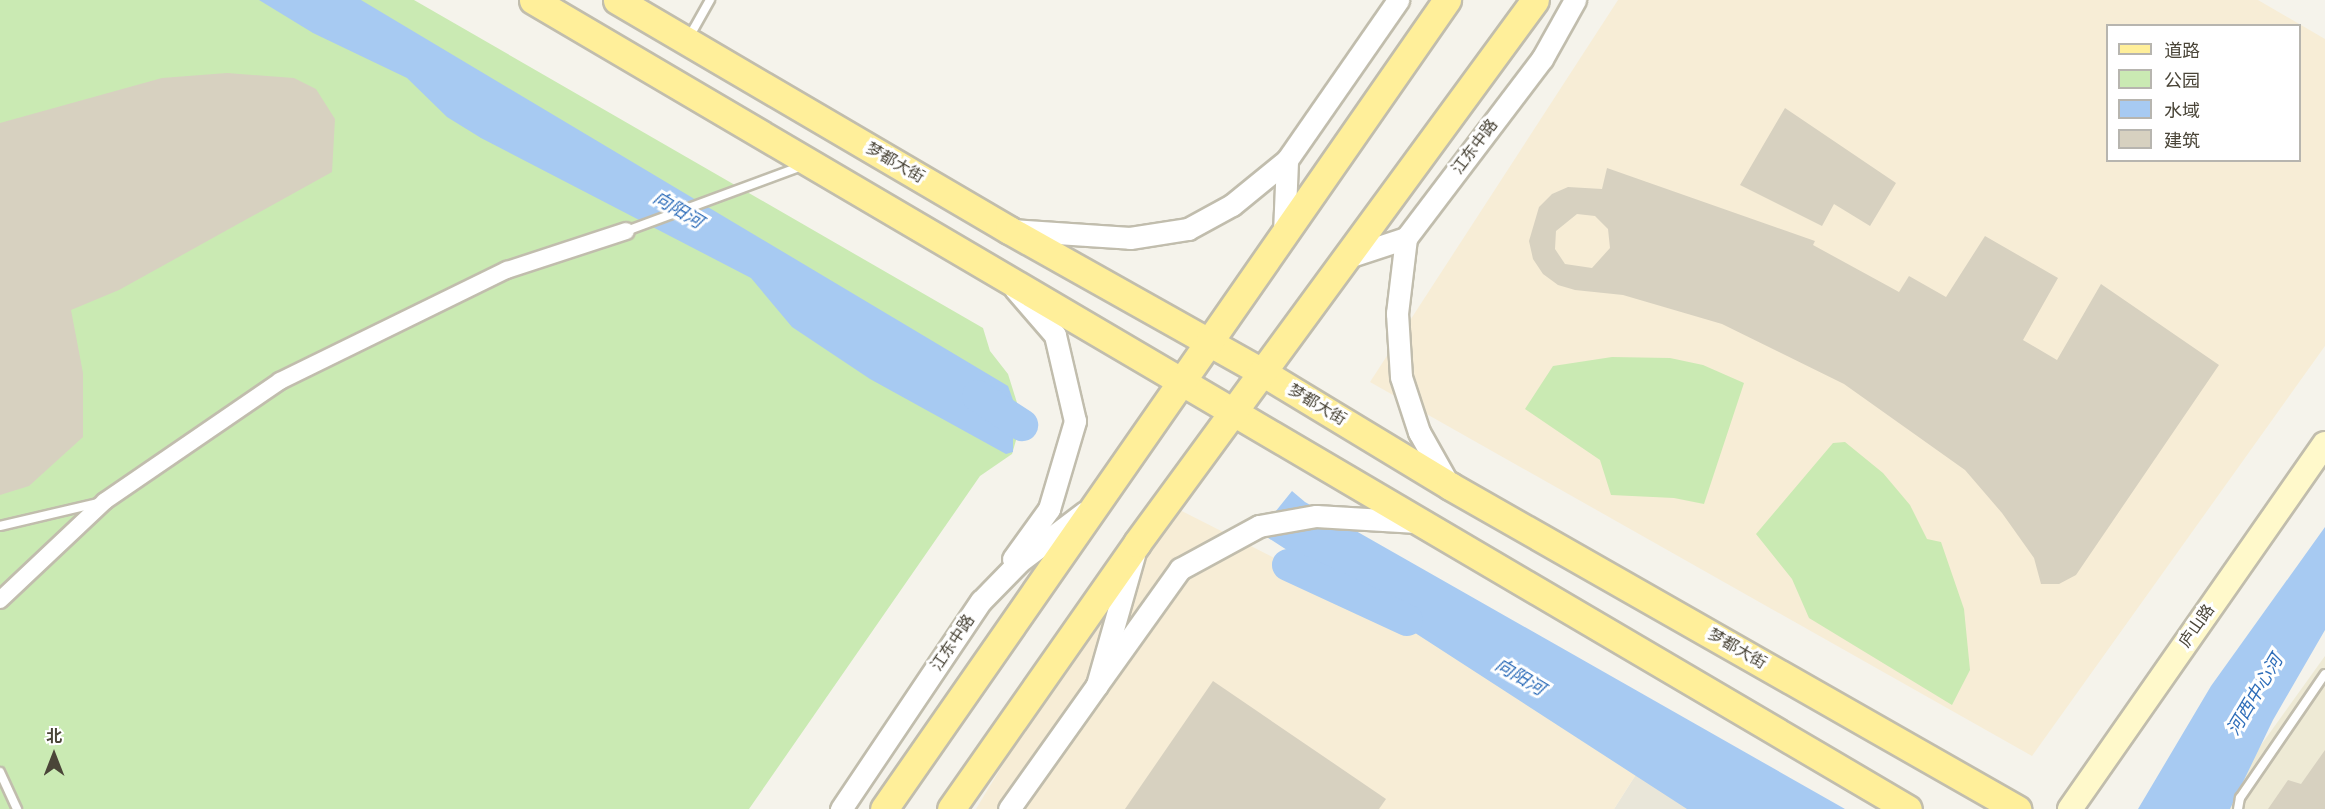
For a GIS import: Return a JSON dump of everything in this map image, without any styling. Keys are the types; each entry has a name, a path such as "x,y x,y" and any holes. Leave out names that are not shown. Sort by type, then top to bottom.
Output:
{"main road":[{"path":"533,0 1908,809"},
{"name":"梦都大街","path":"617,0 1009,230 1262,372 1450,486 2017,809"},
{"name":"江东中路","path":"884,809 1447,0"},
{"path":"951,809 1137,543 1534,0"},
{"name":"庐山路","path":"2070,809 2325,444"}],"street":[{"path":"1009,230 1130,238 1188,229 1232,205 1287,160 1398,0"},
{"name":"江东中路","path":"1406,238 1542,59 1575,0"},
{"path":"1284,233 1287,160"},
{"path":"0,600 105,501 280,381 507,270 626,231"},
{"path":"1345,258 1406,238 1397,313 1401,377 1419,432 1450,486"},
{"path":"981,601 1048,509 1075,421 1054,335 1003,275"},
{"name":"江东中路","path":"841,809 981,601 1019,562 1095,504"},
{"path":"1010,809 1180,569 1259,526 1316,516 1420,522"},
{"path":"1097,685 1137,543"}],"lane":[{"path":"687,41 710,0"},
{"path":"626,231 811,163"},
{"path":"0,526 105,501"},
{"path":"2238,809 2240,798 2325,674"},
{"path":"0,771 16,809"}],"shaded area":[{"path":"1618,0 2258,0 2299,24 2106,24 2106,162 2301,162 2301,25 2325,39 2325,346 2032,756 1370,382"},
{"path":"1168,504 1288,565 1482,655 1649,754 1614,809 976,809 1137,543"},
{"path":"2325,656 2325,809 2215,809"},
{"path":"1649,754 1724,809 1614,809"}],"green space":[{"path":"0,0 414,0 983,328 990,351 1008,374 1018,406 1019,430 1012,454 980,476 749,809 0,809"},
{"path":"1612,357 1670,358 1703,365 1744,383 1704,504 1674,498 1611,495 1600,460 1525,409 1553,366"},
{"path":"1845,442 1883,473 1910,505 1927,539 1941,542 1964,609 1970,670 1952,705 1809,618 1792,579 1756,534 1833,443"}],"water":[{"path":"259,0 361,0 1008,386 1013,400 1013,452 1006,454 870,379 792,327 751,278 481,138 447,117 407,78 313,33"},
{"path":"1292,491 1305,502 1845,809 1687,809 1259,532"},
{"name":"河西中心河","path":"2325,527 2325,630 2273,720 2230,809 2138,809 2211,686"}],"building":[{"path":"227,73 294,78 316,89 335,119 332,172 119,290 71,310 83,373 83,437 29,486 0,495 0,123 162,78"},
{"path":"1785,108 1896,183 1870,226 1834,204 1822,226 1740,185"},
{"path":"1607,168 1815,241 1813,245 1899,292 1909,276 1946,297 1985,236 2058,278 2023,340 2057,360 2101,284 2219,365 2076,575 2059,584 2041,584 2034,558 2002,513 1965,470 1844,384 1722,324 1623,295 1575,290 1558,285 1543,274 1533,259 1529,241 1539,207 1552,194 1568,187 1602,189","holes":["1577,214 1595,216 1608,229 1610,248 1592,268 1565,264 1555,249 1556,231"]},
{"path":"1213,681 1386,799 1379,809 1125,809"},
{"path":"2325,750 2325,809 2268,809 2288,780 2301,784"}],"waterway":[{"name":"向阳河","path":"978,396 1022,425"},
{"name":"向阳河","path":"1288,565 1407,620"}]}
